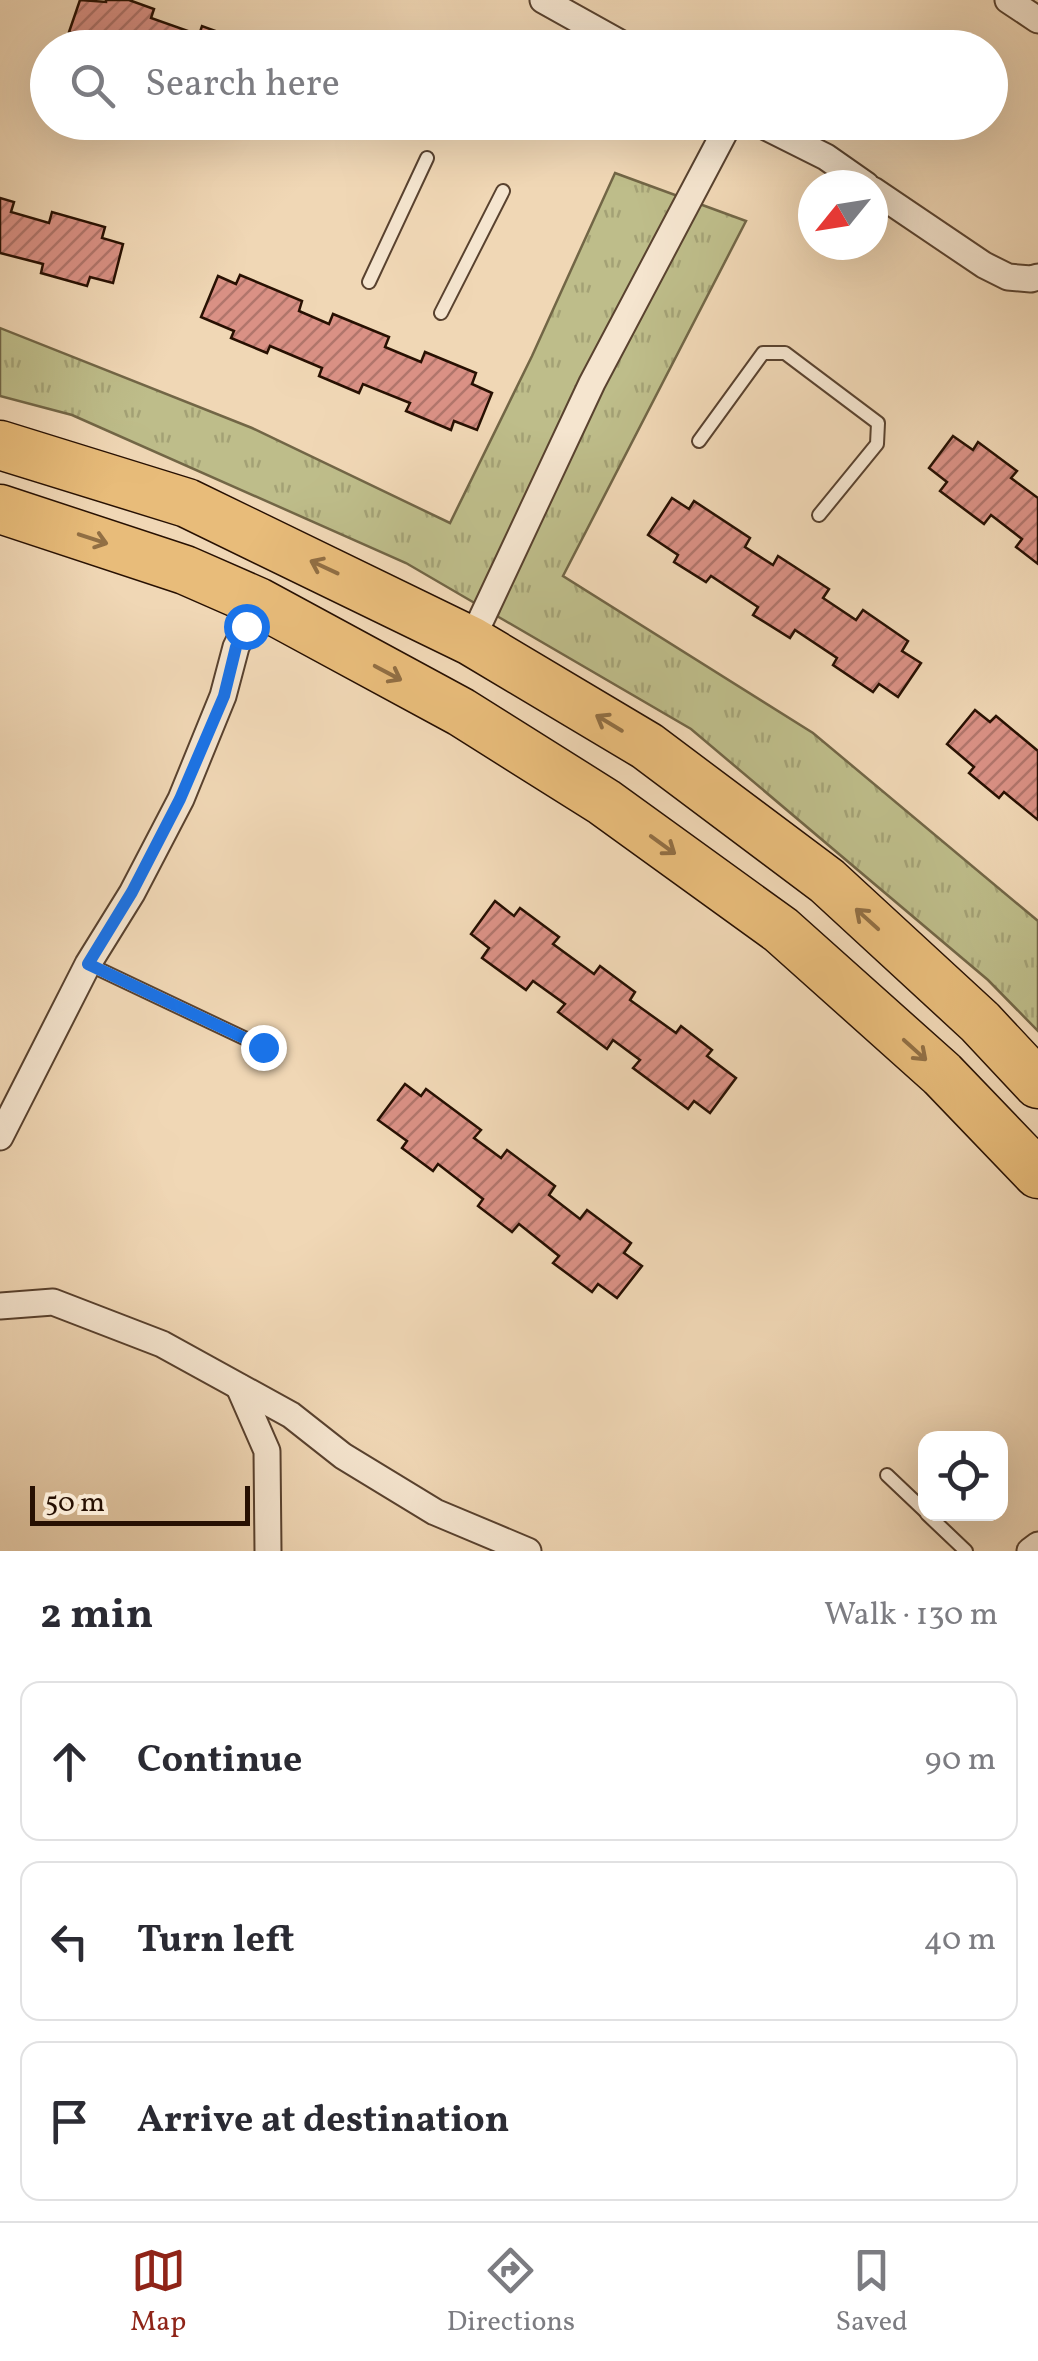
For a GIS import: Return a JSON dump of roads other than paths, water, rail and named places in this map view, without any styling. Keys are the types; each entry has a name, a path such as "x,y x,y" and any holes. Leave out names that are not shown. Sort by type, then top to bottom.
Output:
{"highway":[{"path":"0,445 188,503 471,640 647,746 827,882 980,1022 1038,1084"},
{"path":"0,509 184,570 258,602 462,712 604,802 765,919 942,1074 1038,1174"}],"street":[{"path":"543,0 597,30"},
{"path":"1008,0 1038,20"},
{"path":"471,640 592,383 720,140"},
{"path":"792,140 845,170"},
{"path":"888,200 984,265 1008,277 1038,277"},
{"path":"0,1138 88,964 132,892 180,799 224,696 236,647 258,602"},
{"path":"0,1306 52,1302 162,1344 291,1415 343,1456 436,1512 528,1551"},
{"path":"239,1386 267,1451 268,1551"},
{"path":"1030,1551 1038,1544"}],"lane":[{"path":"369,282 427,158"},
{"path":"441,313 503,192"},
{"path":"698,441 762,353 785,353 878,424 878,444 819,515"},
{"path":"88,964 263,1047"},
{"path":"887,1476 918,1505"},
{"path":"934,1521 966,1551"}]}
